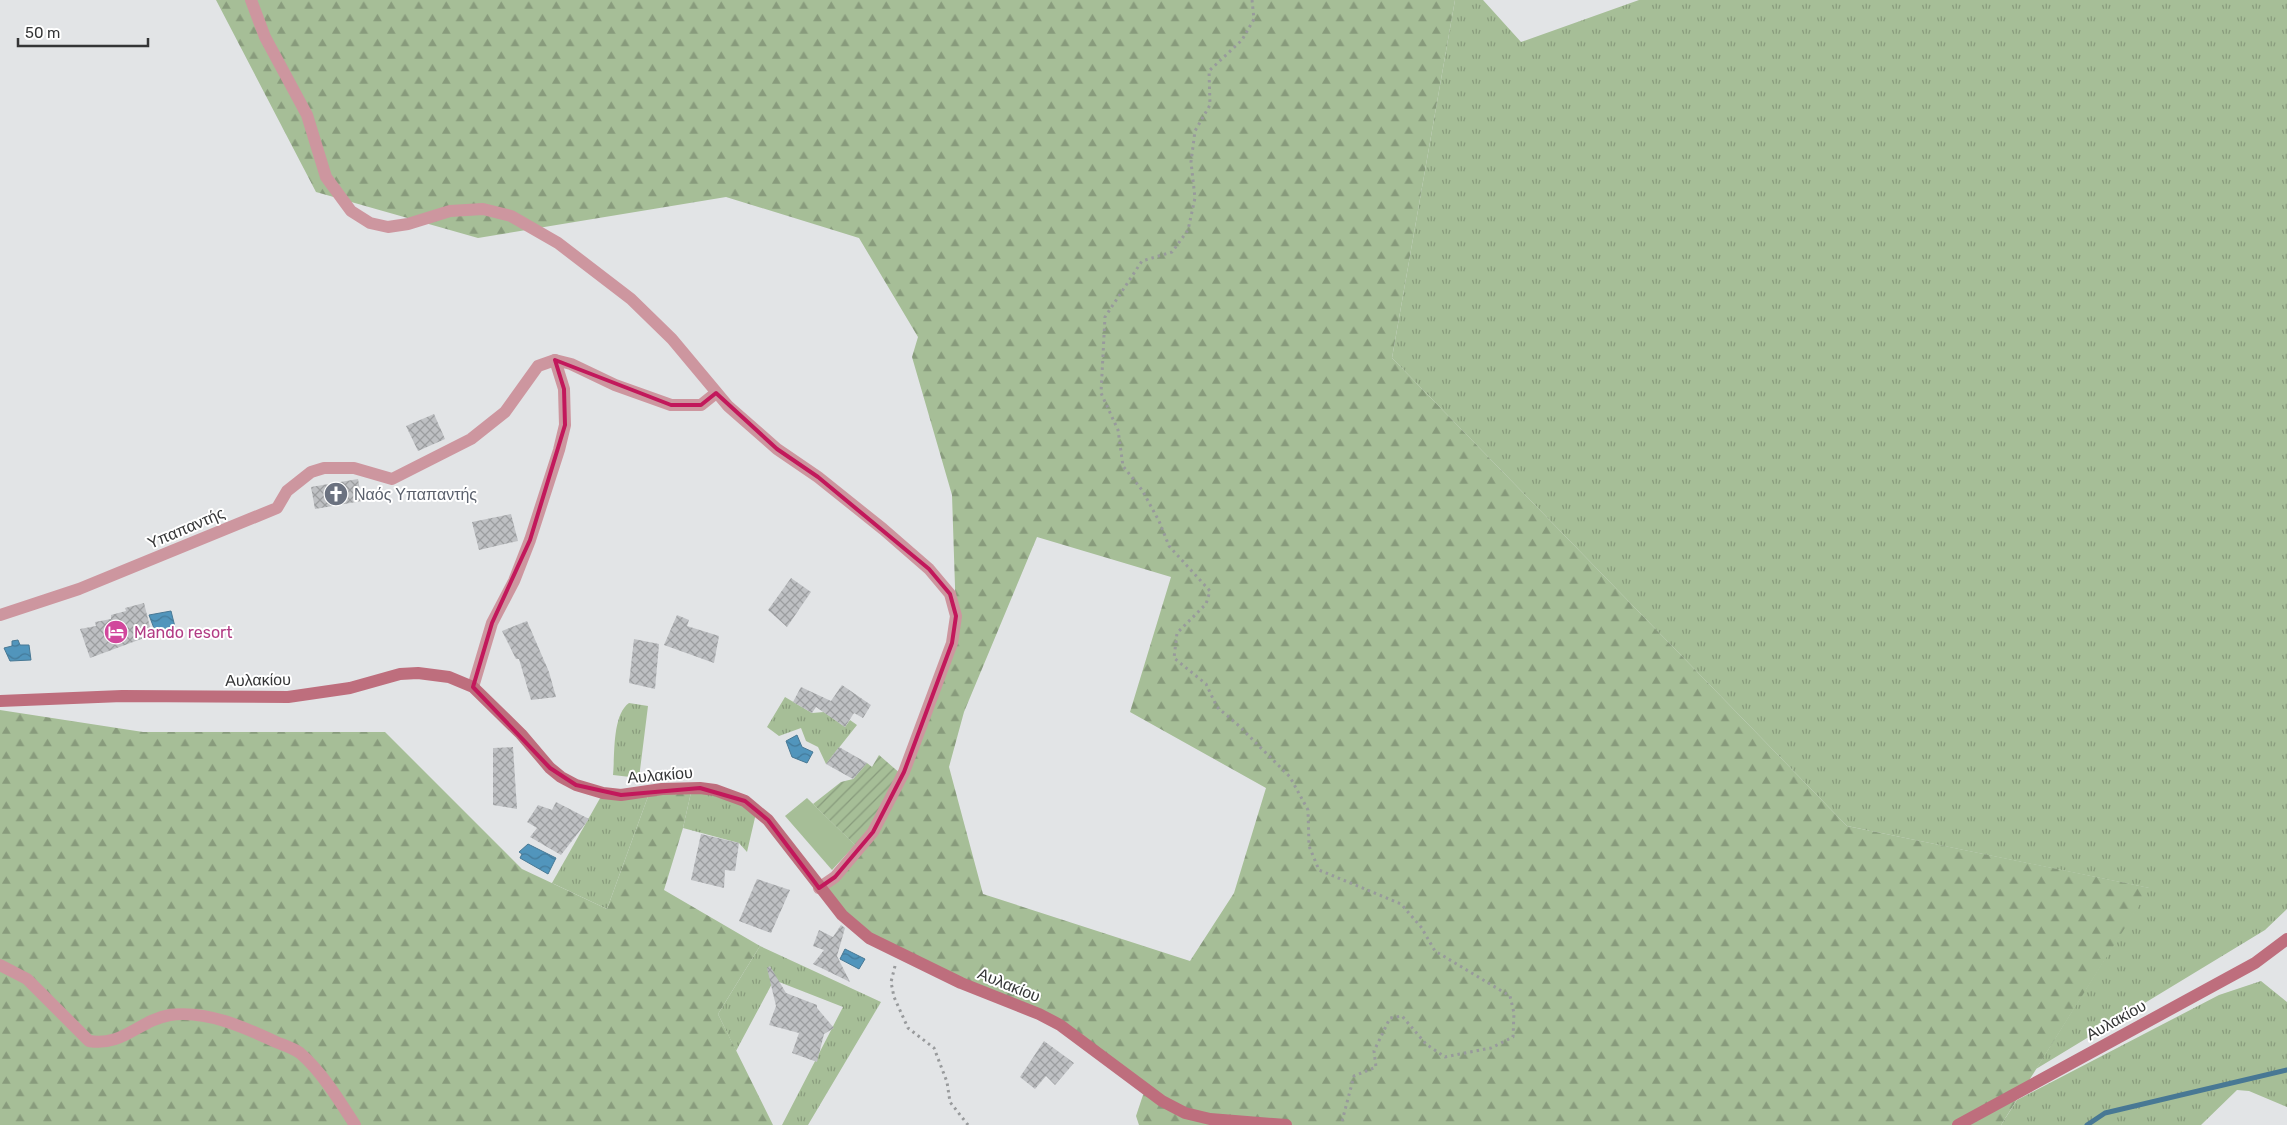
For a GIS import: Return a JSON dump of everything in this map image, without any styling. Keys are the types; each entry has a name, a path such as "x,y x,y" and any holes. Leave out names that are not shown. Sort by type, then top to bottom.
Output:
{"street":[{"path":"251,0 265,38 307,115 326,177 351,211 370,223 388,227 408,224 450,211 483,209 511,216 558,243 631,299 672,339 728,406 776,449 818,476 929,570 950,594 956,616 952,643 902,775 873,832 835,877 819,888"},
{"path":"555,360 571,364 615,385 671,405 701,405 716,393"},
{"path":"474,687 492,623 514,581 530,540 561,442 565,425 564,389 555,360"},
{"name":"Υπαπαντής","path":"0,615 88,586 277,508 287,491 311,472 324,468 346,467 392,479 471,439 505,412 538,366 555,360"},
{"name":"Αυλακίου","path":"0,701 122,696 288,697 321,694 400,674 418,673 449,677 474,687 503,714 550,768 561,777 576,785 621,795 700,788 715,790 745,801 768,820 819,888 855,928 898,953 961,983 1039,1014 1060,1025 1146,1090 1185,1113 1210,1119 1286,1125"},
{"name":"Αυλακίου","path":"1958,1125 2255,963 2287,939"},
{"path":"0,965 27,978 89,1041 102,1043 121,1038 149,1022 170,1015 187,1015 210,1018 247,1029 290,1048 298,1052 322,1077 355,1125"}],"path":[{"path":"1252,0 1254,19 1242,40 1209,71 1210,105 1196,131 1194,139 1191,162 1196,198 1188,230 1172,252 1142,262 1105,317 1101,393 1118,430 1123,466 1142,490 1159,521 1169,546 1210,591 1206,604 1177,633 1174,658 1206,684 1217,708 1238,725 1290,777 1308,810 1308,846 1319,870 1401,904 1421,927 1435,950 1510,996 1514,1013 1512,1037 1490,1048 1445,1057 1426,1044 1402,1016 1390,1018 1374,1051 1376,1068 1354,1076 1341,1125"},
{"path":"898,953 890,982 894,997 908,1028 934,1048 947,1082 950,1102 968,1125"}],"highlighted area":[{"path":"555,360 671,405 701,405 716,393 777,449 818,477 929,569 950,594 956,616 952,643 904,772 873,832 835,877 819,888 768,820 745,801 700,788 621,795 576,785 550,768 473,687 492,623 530,540 565,425 564,389"}],"green space":[{"path":"216,0 1455,0 1392,358 1847,826 2150,888 2001,1125 1139,1125 1136,1116 1145,1089 1061,1024 870,936 820,888 835,877 903,775 956,617 952,495 912,357 918,337 859,238 726,197 478,238 316,192","holes":["1037,537 1171,577 1130,712 1266,788 1234,893 1190,961 983,894 949,767 964,712"]},
{"path":"1455,0 1483,0 1521,42 1639,0 2287,0 2287,909 2265,930 2036,1069 2149,888 1847,826 1392,358"},
{"path":"785,697 812,713 824,712 845,727 850,720 857,725 826,764 818,747 806,741 801,728 779,736 767,727"},
{"path":"629,703 648,706 639,778 613,775 617,726 620,716"},
{"path":"0,710 143,732 385,732 522,869 607,909 650,791 692,788 683,828 664,890 760,946 718,1014 773,1125 0,1125"},
{"path":"879,755 902,775 859,849 813,804 841,782 853,779 867,763 872,767"},
{"path":"692,788 757,809 747,852 739,843 683,828"},
{"path":"650,791 607,909 552,883 603,793"},
{"path":"807,798 855,845 832,870 785,816"},
{"path":"760,946 881,1002 808,1125 782,1125 843,1007 774,980 736,1051 718,1014"},
{"path":"2261,981 2287,1002 2287,1107 2249,1091 2237,1090 2201,1125 2001,1125 2017,1100 2219,995"}],"water":[{"path":"171,611 175,627 170,628 170,635 164,636 162,632 155,631 149,615"},
{"path":"18,640 20,645 29,645 31,660 10,661 4,648 12,646 12,641"},
{"path":"797,735 802,747 813,752 807,763 792,757 786,741"},
{"path":"528,844 556,858 548,874 520,858 522,854 519,852"},
{"path":"845,949 865,959 859,969 840,959"}],"building":[{"path":"434,414 445,439 418,451 406,426"},
{"name":"Ναός Υπαπαντής","path":"358,479 362,501 315,509 311,487"},
{"path":"511,514 518,541 479,550 472,522"},
{"path":"791,578 811,592 787,627 768,610"},
{"name":"Mando resort","path":"144,603 152,635 90,658 80,629 96,626 95,622 111,619 111,615 126,611 125,608"},
{"path":"677,615 689,620 687,626 719,636 714,663 664,645"},
{"path":"527,621 549,672 556,697 531,700 519,659 516,659 502,631"},
{"path":"634,639 659,644 655,689 629,683"},
{"path":"842,685 871,705 863,718 854,713 845,727 816,707 812,713 793,702 801,687 831,701"},
{"path":"513,747 517,809 493,805 493,748"},
{"path":"839,747 867,763 853,779 826,764"},
{"path":"556,802 589,819 561,855 530,837 537,828 527,822 538,805 552,810"},
{"path":"701,834 739,843 735,871 725,870 724,888 691,880"},
{"path":"757,879 790,890 771,933 739,921"},
{"path":"841,925 845,928 837,956 850,982 813,964 824,950 813,946 819,930 833,937"},
{"path":"770,966 786,993 817,1005 817,1008 834,1028 824,1034 817,1062 792,1053 799,1033 769,1025 776,1006 767,968"},
{"path":"1044,1041 1074,1063 1055,1085 1046,1076 1035,1089 1020,1077"}],"waterway":[{"path":"2087,1125 2105,1113 2287,1070"}],"place":[{"name":"Ναός Υπαπαντής","path":"336,494"},
{"name":"Mando resort","path":"116,632"}]}
